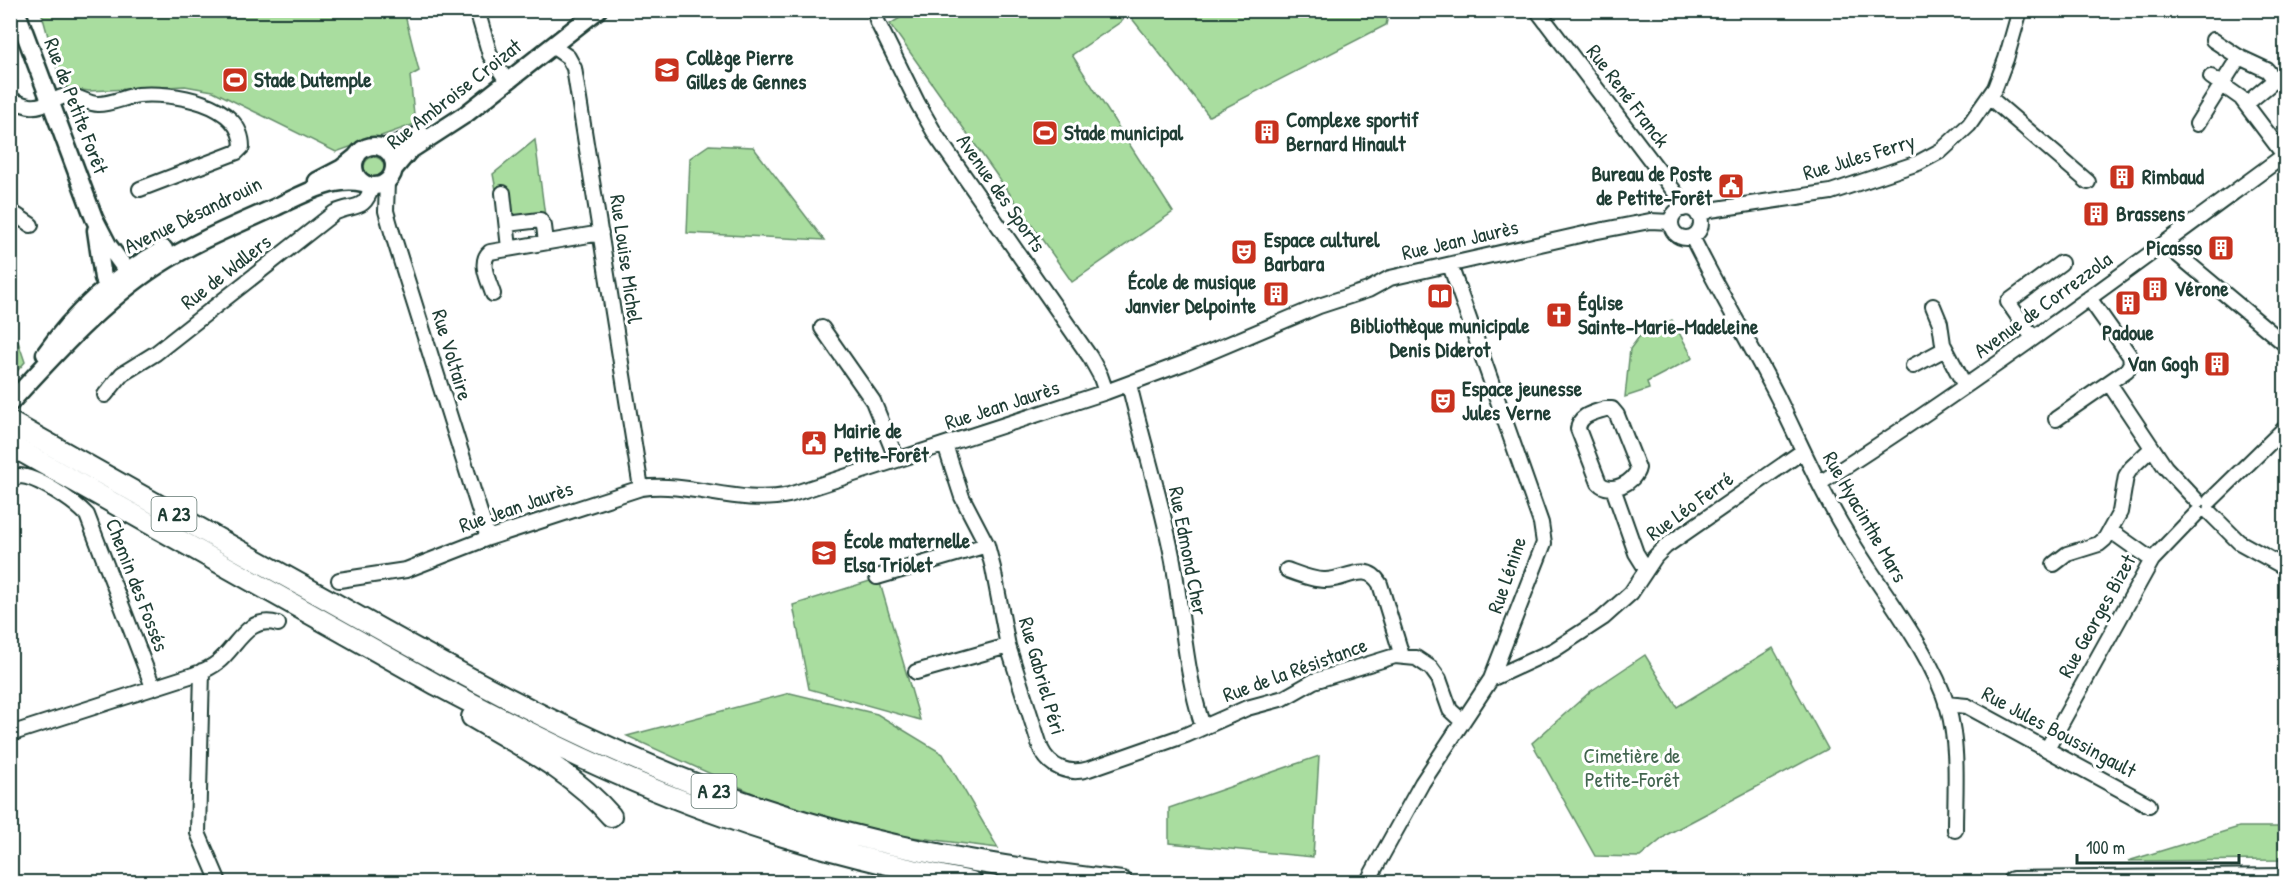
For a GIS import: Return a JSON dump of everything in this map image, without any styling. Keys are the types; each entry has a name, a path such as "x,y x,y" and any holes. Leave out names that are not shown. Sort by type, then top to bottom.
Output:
{"highway":[{"name":"A 23","path":"10,422 458,672 553,722 642,762 741,801 856,836 989,865 1122,882"},
{"name":"A 23","path":"10,445 485,711 606,769 747,825 892,866 972,882"},
{"path":"373,649 429,692 569,777 597,800 611,816"},
{"path":"2013,882 2286,879"}],"main road":[{"name":"Rue de Petite Forêt","path":"16,10 94,218 129,278"},
{"name":"Rue Ambroise Croizat","path":"382,148 408,141 456,112 584,10"},
{"name":"Rue Ambroise Croizat","path":"379,180 410,151 466,114 598,10"},
{"path":"368,147 382,148 392,156 379,180 355,172 354,165 357,156 368,147"},
{"name":"Avenue Désandrouin","path":"15,398 113,291 168,247 331,174 357,156"},
{"name":"Avenue Désandrouin","path":"129,278 228,229 323,187 350,181 379,180"},
{"name":"Rue de Petite Forêt","path":"94,218 101,266 113,291"}],"street":[{"path":"477,10 490,55 503,75"},
{"name":"Avenue des Sports","path":"874,10 878,23 927,121 1090,357 1100,375 1106,393"},
{"name":"Rue René Franck","path":"1536,10 1674,190 1683,209"},
{"name":"Rue Jules Ferry","path":"1698,215 1710,210 1832,192 1918,163 1949,144 1969,125 1989,97 2003,68 2020,10"},
{"path":"2213,40 2239,57 2267,70 2275,80 2246,104"},
{"name":"Rue Louise Michel","path":"552,46 568,57 574,68 641,488"},
{"path":"2197,124 2217,80 2239,57"},
{"path":"2217,80 2236,93 2246,104 2284,155"},
{"path":"10,99 33,107 67,96 98,104 131,96 168,95 208,106 233,122 242,142 239,151 140,189"},
{"path":"1989,97 2088,182"},
{"name":"Avenue de Correzzola","path":"1820,483 1908,427 2165,244 2284,155"},
{"name":"Rue de Wallers","path":"105,396 122,374 156,353 334,213 362,205 368,200 379,180"},
{"name":"Rue Voltaire","path":"379,180 392,232 488,538"},
{"path":"502,193 509,248"},
{"path":"1683,209 1691,209 1698,215 1700,228 1692,237 1677,236 1672,229 1671,222 1674,213 1683,209"},
{"path":"10,211 31,225"},
{"path":"507,224 540,220 544,226 546,242"},
{"name":"Rue Jean Jaurès","path":"339,580 400,572 488,538 641,488 659,486 730,496 775,498 834,482 1106,393 1319,306 1364,291 1390,278 1636,223 1671,222"},
{"path":"493,294 485,266 485,257 494,251 601,233"},
{"name":"Rue Hyacinthe Mars","path":"1692,237 1717,288 1752,348 1849,538 1927,660 1946,704 1954,746 1954,830"},
{"path":"2165,244 2286,345"},
{"path":"2033,338 2008,302 2061,263"},
{"name":"Rue Lénine","path":"1370,877 1422,783 1491,679 1542,549 1544,538 1538,512 1450,264"},
{"path":"2056,419 2129,368 2131,358 2088,298"},
{"path":"1933,306 1940,323 1945,349 1965,386"},
{"path":"822,328 873,401 897,460"},
{"path":"1913,366 1945,349"},
{"path":"2109,383 2168,471 2239,542 2286,568"},
{"name":"Rue Edmond Cher","path":"1129,384 1170,550 1178,590 1188,673 1203,727"},
{"path":"1605,409 1612,409 1617,415 1638,468 1631,480 1613,488 1606,489 1599,483 1578,429 1579,422 1584,416 1605,409"},
{"name":"Rue Georges Bizet","path":"2048,749 2152,560 2286,427"},
{"name":"Rue Gabriel Péri","path":"945,445 962,497 987,545 1008,646 1041,749 1047,759 1068,772 1084,771 1203,727"},
{"path":"2054,564 2067,554 2099,544 2111,531 2121,508 2126,476 2152,448"},
{"name":"Rue Léo Ferré","path":"1491,679 1546,654 1588,629 1626,598 1655,557 1666,546 1803,451"},
{"name":"Chemin des Fossés","path":"10,481 19,476 29,477 69,500 87,515 153,687"},
{"path":"1613,488 1636,553 1646,569"},
{"path":"2111,531 2152,560"},
{"path":"877,577 987,545"},
{"name":"Rue de la Résistance","path":"1287,570 1322,580 1362,571 1374,575 1380,584 1402,656"},
{"path":"10,734 202,671 222,660 249,628 262,623 278,624"},
{"path":"916,672 1008,646"},
{"name":"Rue de la Résistance","path":"1203,727 1247,708 1284,698 1314,681 1390,657 1402,656 1420,660 1431,668 1439,680 1450,710 1462,722"},
{"path":"202,671 198,833 219,882"},
{"name":"Rue Jules Boussingault","path":"1946,704 1967,706 2149,805"}],"green space":[{"name":"Stade Dutemple","path":"41,11 404,11 419,71 410,76 415,124 336,152 213,91 185,86 89,91 62,87"},
{"name":"Stade municipal","path":"911,11 1115,11 1122,21 1072,55 1173,212 1072,282 890,24"},
{"path":"1126,11 1389,11 1386,25 1209,116"},
{"path":"535,140 545,216 516,220 512,218 504,188 496,190 493,174"},
{"path":"709,145 753,147 824,240 687,233 690,158"},
{"path":"374,157 381,160 384,167 381,174 374,177 367,174 364,167 367,160"},
{"path":"10,318 25,362 11,378 10,378"},
{"path":"1672,320 1693,358 1647,382 1649,389 1625,397 1630,349 1639,337"},
{"path":"873,580 880,583 920,720 809,689 793,605"},
{"name":"Cimetière de Petite-Forêt","path":"1773,648 1828,749 1668,834 1640,857 1595,856 1532,743 1591,691 1645,655 1677,707"},
{"path":"790,693 877,714 943,754 998,848 881,833 766,799 627,736"},
{"path":"1319,756 1313,857 1169,843 1169,808"},
{"path":"2239,827 2285,827 2285,860 2128,861"}],"place":[{"name":"Collège Pierre Gilles de Gennes","path":"667,70"},
{"name":"Stade Dutemple","path":"235,80"},
{"name":"Complexe sportif Bernard Hinault","path":"1267,132"},
{"name":"Stade municipal","path":"1045,133"},
{"name":"Rimbaud","path":"2122,177"},
{"name":"Bureau de Poste de Petite-Forêt","path":"1731,186"},
{"name":"Brassens","path":"2096,214"},
{"name":"Picasso","path":"2221,248"},
{"name":"Espace culturel Barbara","path":"1244,252"},
{"name":"Vérone","path":"2155,289"},
{"name":"École de musique Janvier Delpointe","path":"1276,294"},
{"name":"Bibliothèque municipale Denis Diderot","path":"1440,296"},
{"name":"Padoue","path":"2128,303"},
{"name":"Église Sainte-Marie-Madeleine","path":"1559,315"},
{"name":"Van Gogh","path":"2217,364"},
{"name":"Espace jeunesse Jules Verne","path":"1443,401"},
{"name":"Mairie de Petite-Forêt","path":"814,443"},
{"name":"École maternelle Elsa Triolet","path":"824,553"}]}
